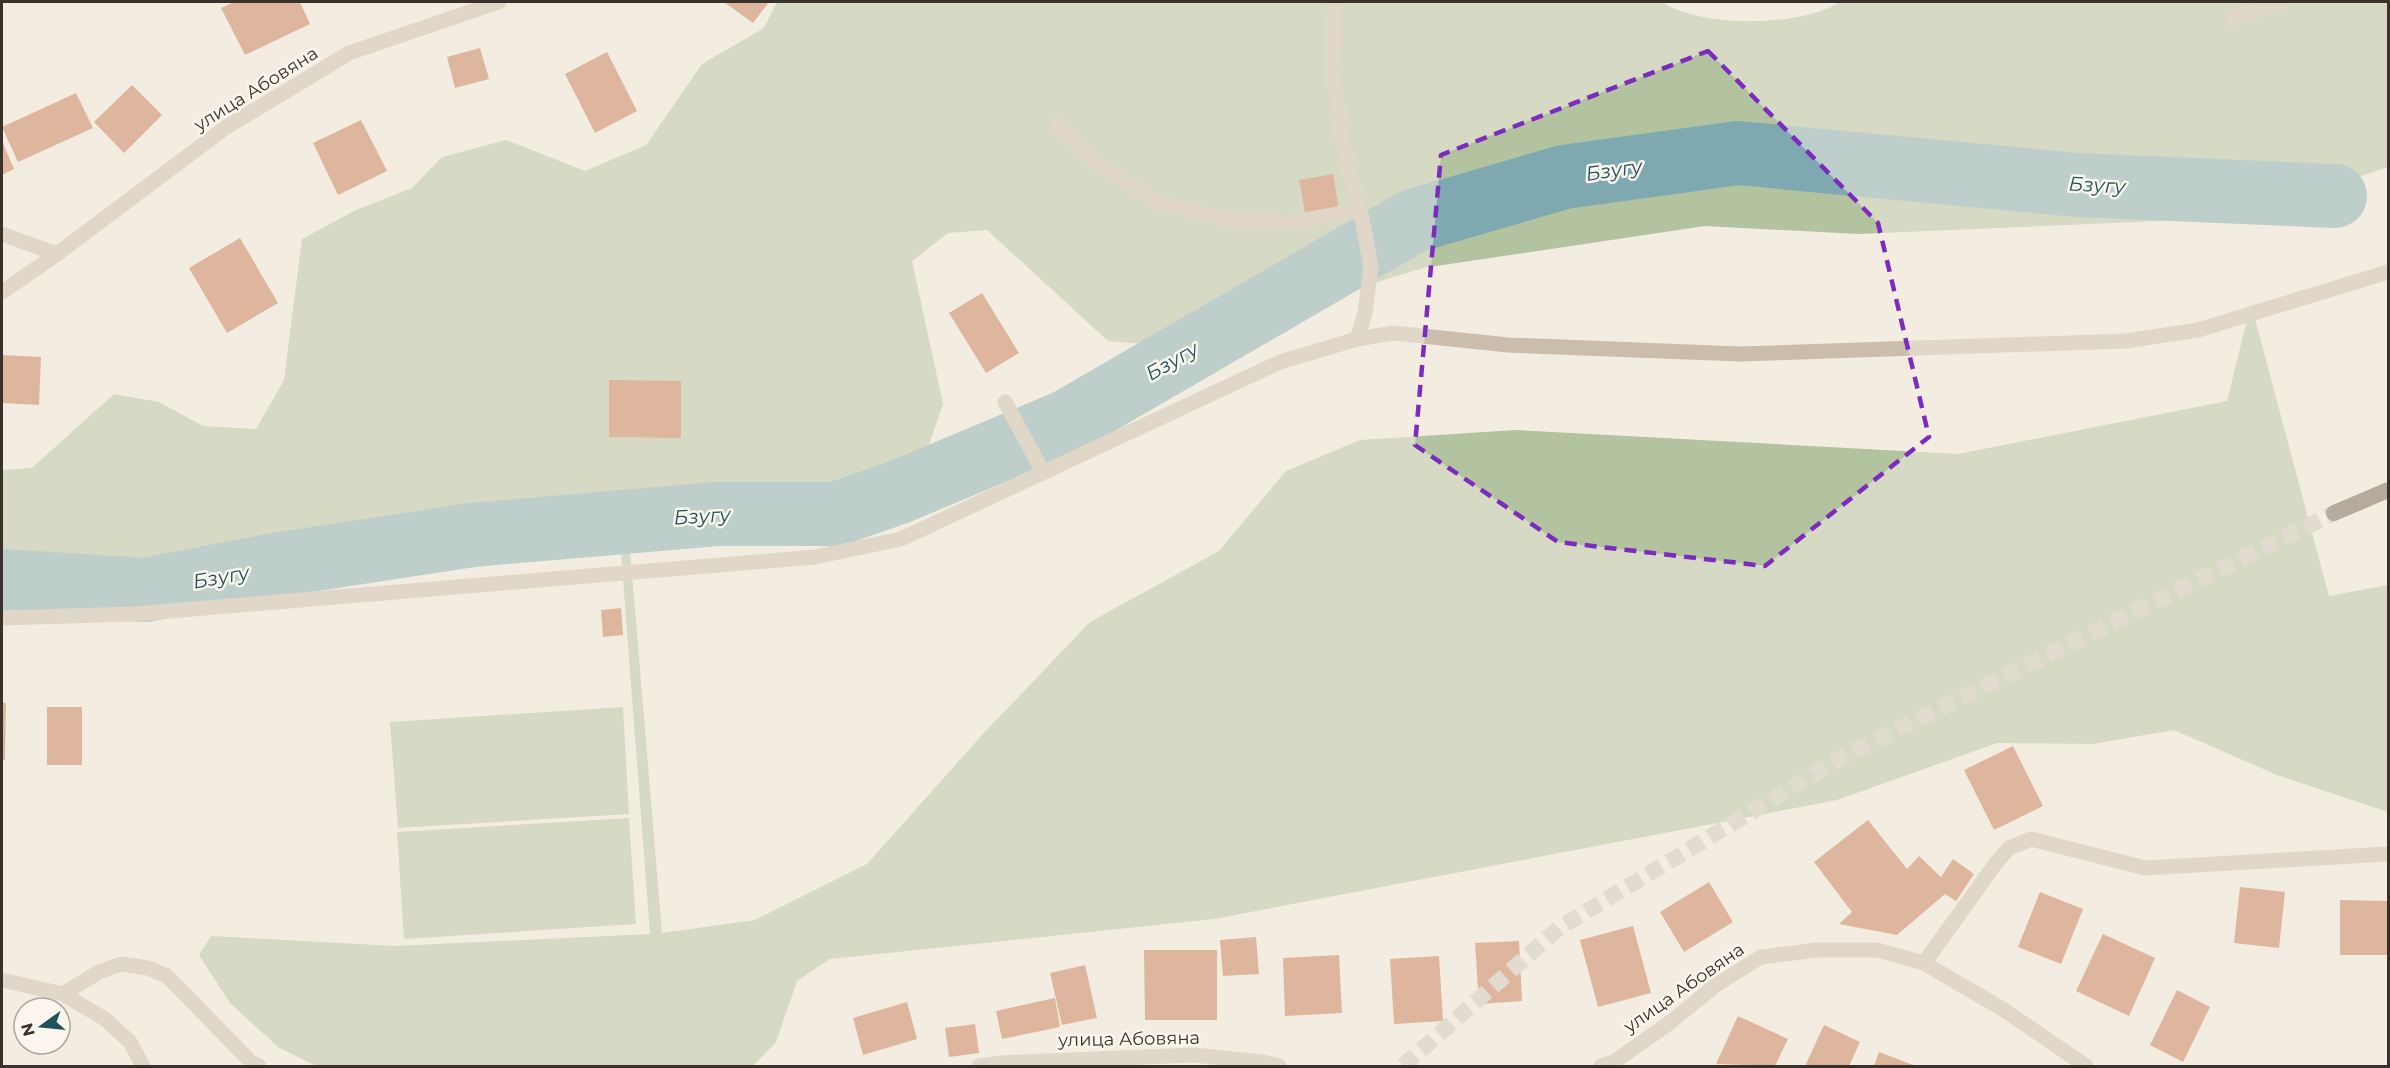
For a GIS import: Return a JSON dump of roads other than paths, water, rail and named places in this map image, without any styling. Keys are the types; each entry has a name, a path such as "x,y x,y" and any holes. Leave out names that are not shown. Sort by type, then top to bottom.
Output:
{"highway":[{"path":"2334,513 2388,490"}],"street":[{"name":"улица Абовяна","path":"2,292 57,254 225,128 348,54 499,2"},
{"path":"1335,2 1334,74 1345,155 1361,214 1371,267 1365,313 1356,339"},
{"path":"2233,19 2281,2"},
{"path":"1057,125 1097,163 1157,202 1229,220 1289,223 1361,214"},
{"path":"2,234 57,254"},
{"path":"2,618 134,614 815,557 901,539 1280,362 1356,339 1394,333 1508,345 1740,354 2126,340 2198,330 2388,272"},
{"path":"1005,402 1043,472"},
{"path":"1924,963 1996,863 2009,848 2031,839 2145,868 2388,854"},
{"name":"улица Абовяна","path":"1601,1066 1614,1062 1668,1024 1716,985 1761,957 1817,950 1877,951 1924,963 2004,1010 2086,1066"},
{"path":"63,994 99,972 121,964 147,968 167,976 250,1062 259,1066"},
{"path":"2,980 63,994 105,1019 130,1042 143,1066"},
{"name":"улица Абовяна","path":"979,1066 1000,1063 1193,1061 1263,1062 1279,1066"}],"waterway":[{"name":"Бзугу","path":"2,581 145,590 269,566 472,535 717,514 836,514 899,492 1068,421 1413,221 1564,177 1738,153 2077,185 2335,196"}],"tunnel":[{"path":"1403,1066 1559,928 1844,756 2334,513"}]}
